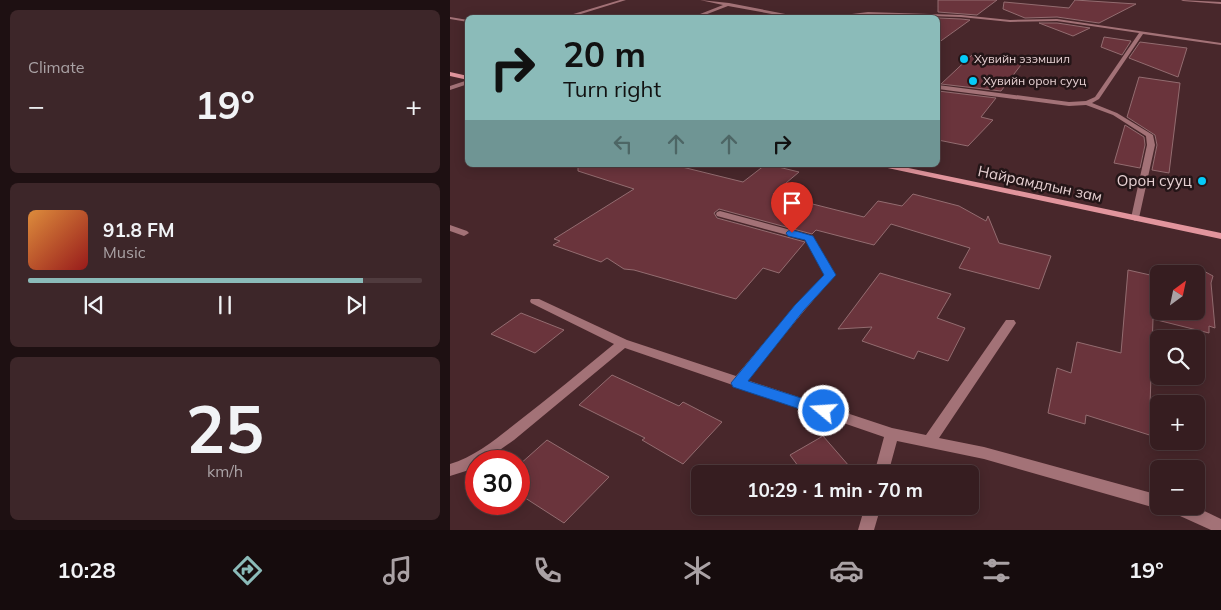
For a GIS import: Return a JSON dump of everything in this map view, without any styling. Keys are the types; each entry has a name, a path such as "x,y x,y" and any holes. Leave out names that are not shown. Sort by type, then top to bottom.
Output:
{"main road":[{"path":"450,74 465,77"},
{"name":"Найрамдлын зам","path":"893,167 1221,236"}],"street":[{"path":"572,15 624,0"},
{"path":"702,0 731,2 790,15"},
{"path":"1183,0 1221,2"},
{"path":"699,15 731,2"},
{"path":"850,15 868,13 930,15"},
{"path":"940,15 1010,21 1043,19 1221,44"},
{"path":"450,18 465,20"},
{"path":"1087,103 1097,98 1142,32"},
{"path":"450,88 465,83"},
{"path":"940,87 1060,104 1087,103 1115,114 1149,135 1151,145 1149,159 1135,218"},
{"path":"720,214 810,238 830,275 738,383"},
{"path":"450,228 464,233"},
{"path":"535,301 622,342 892,434 984,453 1150,499"},
{"path":"929,442 1010,323"},
{"path":"450,470 457,470 491,451 622,342"},
{"path":"883,465 892,434"},
{"path":"866,530 870,515"},
{"path":"1196,515 1221,527"}],"building":[{"path":"938,0 997,0 977,15 938,12"},
{"path":"1075,0 1136,4 1099,23 1057,17 1025,18 1003,9 1004,2 1069,8"},
{"path":"940,18 970,20 940,42"},
{"path":"1039,23 1057,23 1090,28 1073,36"},
{"path":"1104,37 1131,41 1122,55 1101,47"},
{"path":"1140,42 1187,48 1178,77 1129,58"},
{"path":"973,54 1024,61 1001,91 941,84"},
{"path":"1139,77 1180,83 1169,173 1152,170 1157,145 1155,135 1127,117"},
{"path":"940,91 996,98 981,117 993,120 968,146 940,140"},
{"path":"1125,125 1144,137 1145,145 1140,168 1114,163"},
{"path":"578,167 682,167 743,182 762,167 778,167 799,172 773,194 864,217 878,201 902,206 913,194 959,206 986,221 988,216 999,243 1051,256 1039,289 959,268 970,248 891,224 874,245 816,230 812,234 719,209 714,213 717,218 805,242 779,273 763,268 736,299 634,270 624,269 607,258 601,262 553,245 560,241 554,239 634,189 578,171"},
{"path":"1128,270 1150,275 1150,320 1153,320 1153,330 1150,330 1150,435 1086,415 1085,424 1048,413 1057,368 1071,373 1077,342 1121,353"},
{"path":"1205,272 1213,276 1211,283 1215,328 1209,326 1209,333 1205,332 1205,330 1197,330 1157,320 1205,320"},
{"path":"880,273 951,294 937,318 965,328 948,361 918,351 914,359 862,341 872,327 838,329"},
{"path":"521,313 564,330 535,353 491,334"},
{"path":"612,375 679,406 683,402 722,422 683,464 642,440 645,438 579,405"},
{"path":"823,436 848,465 797,465 790,455"},
{"path":"547,440 609,477 564,523 530,501 530,455"}],"place":[{"name":"Хувийн эзэмшил","path":"964,59"},
{"name":"Хувийн орон сууц","path":"973,81"},
{"name":"Орон сууц","path":"1202,181"}],"route":[{"path":"792,233 810,238 830,275 738,383 824,411"}]}
